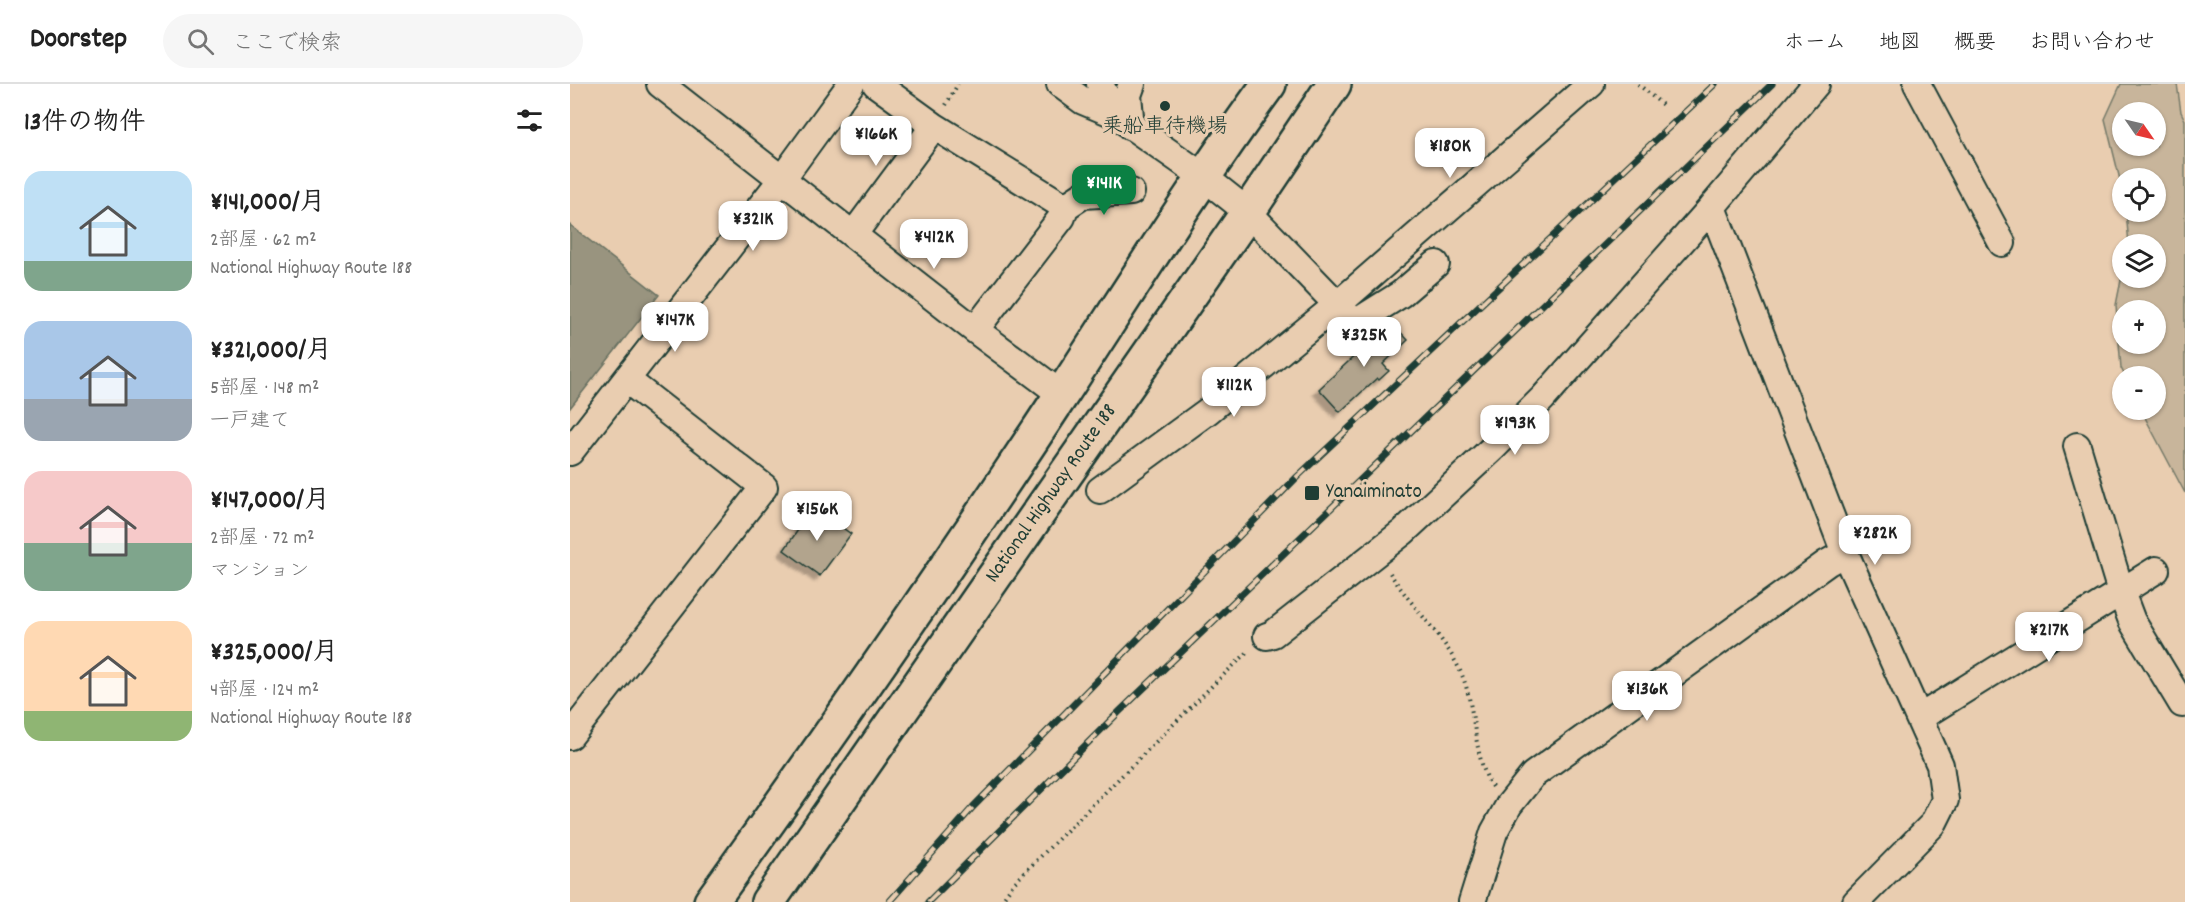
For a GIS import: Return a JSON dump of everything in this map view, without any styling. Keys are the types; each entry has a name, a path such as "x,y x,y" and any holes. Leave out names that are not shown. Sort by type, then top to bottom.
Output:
{"highway":[{"path":"711,902 881,659 1061,394 1171,223 1269,84"},
{"name":"National Highway Route 188","path":"768,902 1248,212 1334,84"}],"street":[{"path":"660,84 975,330 1061,394"},
{"path":"570,452 782,179 851,84"},
{"path":"876,84 934,126 1065,207"},
{"path":"1060,84 1083,101 1122,120 1204,177 1248,212 1355,323 1401,294 1436,264"},
{"path":"1100,84 1122,120"},
{"path":"1122,120 1132,84"},
{"path":"1100,490 1208,411 1337,305 1591,84"},
{"path":"1267,636 1274,634 1411,525 1492,449 1542,398 1712,207 1816,84"},
{"path":"1917,84 2002,243"},
{"path":"853,234 934,126"},
{"path":"975,330 1062,217 1065,207 1083,195 1131,192"},
{"path":"1712,207 1845,553 1940,765 1945,800 1933,824 1858,901"},
{"path":"570,736 764,487 627,380"},
{"path":"2076,447 2132,621 2182,704"},
{"path":"1473,902 1494,832 1509,805 1533,775 1827,563 1845,553"},
{"path":"1919,718 2156,570"}],"path":[{"path":"1638,84 1665,106"},
{"path":"1377,552 1404,595 1450,652 1469,696 1476,738 1489,782 1499,798 1509,805"},
{"path":"1004,902 1004,897 1013,884 1215,682 1267,636"}],"shaded area":[{"path":"2121,84 2177,84 2181,112 2185,120 2185,493 2146,420 2166,420 2166,366 2121,366 2120,354 2166,354 2166,300 2117,300 2119,288 2166,288 2166,234 2128,234 2127,222 2166,222 2166,168 2117,168 2114,156 2166,156 2166,102 2113,102"},
{"path":"2112,104 2112,147 2105,119"},
{"path":"570,225 659,295 570,408"}],"building":[{"path":"1391,322 1408,340 1383,364 1389,371 1379,380 1377,378 1340,412 1319,389"},
{"path":"814,507 851,534 820,576 784,550"}],"railway":[{"path":"889,902 973,807 1297,477 1715,84"},
{"path":"928,902 1120,711 1772,84"}],"place":[{"name":"乗船車待機場","path":"1165,106"},
{"name":"Yanaiminato","path":"1312,493"}]}
